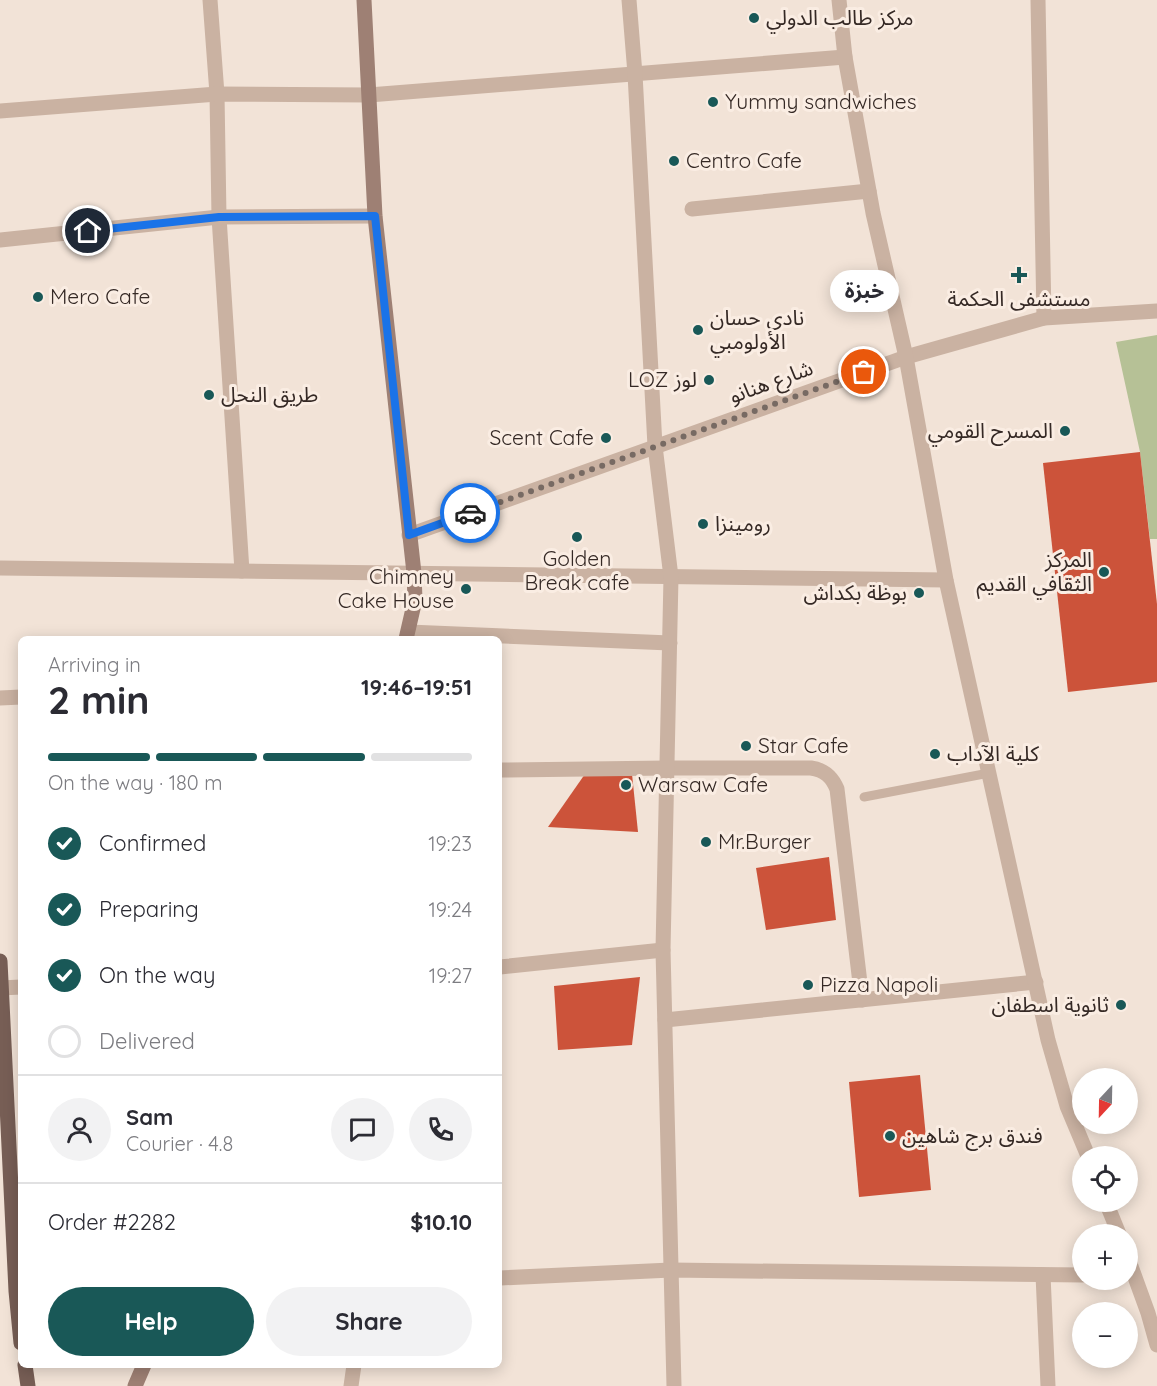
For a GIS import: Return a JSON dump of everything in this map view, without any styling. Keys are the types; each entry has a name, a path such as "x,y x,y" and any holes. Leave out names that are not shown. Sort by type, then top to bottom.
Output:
{"main road":[{"path":"364,0 375,216 414,573 415,600 407,636"},
{"path":"0,961 18,1274"},
{"path":"25,1368 28,1386"},
{"path":"135,1386 143,1368"}],"street":[{"path":"210,0 217,94 219,217 242,571"},
{"path":"629,0 655,446 671,577 663,950 674,1386"},
{"path":"839,0 845,57 869,191 906,357 946,580 1048,1040 1067,1106 1084,1146"},
{"path":"1038,0 1044,318"},
{"path":"0,111 217,94 369,95 845,57"},
{"path":"692,209 869,191"},
{"path":"0,240 219,217 375,216"},
{"name":"شارع هنانو","path":"409,535 906,357 1044,318 1157,311"},
{"path":"0,568 946,580"},
{"path":"502,639 670,643"},
{"path":"0,698 18,697"},
{"path":"502,770 811,768 828,775 837,789 862,1000"},
{"path":"502,967 663,950"},
{"path":"665,1020 1036,982"},
{"path":"1,988 18,987"},
{"path":"502,1278 671,1270 1072,1275"},
{"path":"1043,1275 1048,1386"},
{"path":"1137,1290 1157,1345"},
{"path":"351,1386 354,1368"}],"lane":[{"path":"864,797 989,773"}],"green space":[{"path":"1157,335 1157,539 1150,539 1140,452 1116,342"}],"building":[{"name":"المركز الثقافي القديم","path":"1140,452 1157,604 1157,682 1068,692 1043,463"},
{"path":"585,774 632,774 638,832 548,827"},
{"path":"829,857 836,920 766,930 756,868"},
{"path":"640,977 632,1045 558,1050 554,986"},
{"name":"فندق برج شاهين","path":"920,1075 931,1190 859,1197 849,1082"}],"way so far":[{"path":"470,513 864,372"}],"place":[{"name":"مركز طالب الدولي","path":"754,18"},
{"name":"Yummy sandwiches","path":"713,102"},
{"name":"Centro Cafe","path":"674,161"},
{"name":"مستشفى الحكمة","path":"1019,275"},
{"name":"Mero Cafe","path":"38,297"},
{"name":"نادي حسان الأولومبي","path":"698,330"},
{"name":"خبزة","path":"864,372"},
{"name":"LOZ لوز","path":"709,380"},
{"name":"طريق النحل","path":"209,395"},
{"name":"المسرح القومي","path":"1065,431"},
{"name":"Scent Cafe","path":"606,438"},
{"name":"رومينزا","path":"703,524"},
{"name":"Golden Break cafe","path":"577,537"},
{"name":"المركز الثقافي القديم","path":"1104,572"},
{"name":"Chimney Cake House","path":"466,589"},
{"name":"بوظة بكداش","path":"919,593"},
{"name":"Star Cafe","path":"746,746"},
{"name":"كلية الآداب","path":"935,754"},
{"name":"Warsaw Cafe","path":"626,785"},
{"name":"Mr.Burger","path":"706,842"},
{"name":"Pizza Napoli","path":"808,985"},
{"name":"ثانوية اسطفان","path":"1121,1005"},
{"name":"فندق برج شاهين","path":"890,1136"}],"route":[{"path":"88,231 219,217 375,216 409,535 470,513"}]}
